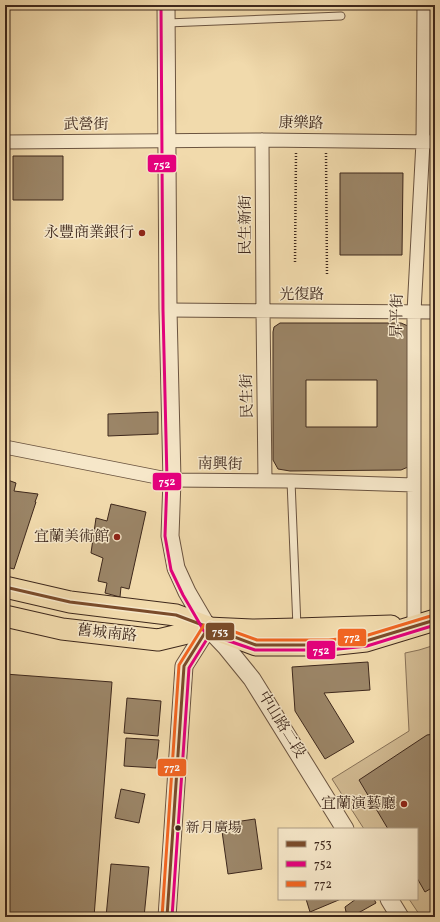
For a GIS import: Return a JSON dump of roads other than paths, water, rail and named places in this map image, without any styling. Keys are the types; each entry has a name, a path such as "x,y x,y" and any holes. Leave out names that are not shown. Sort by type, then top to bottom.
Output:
{"main road":[{"name":"舊城南路","path":"5,587 70,602 176,615 256,645 329,645 366,641 435,620"},
{"name":"舊城南路","path":"5,616 62,629 158,640 208,628 252,630 384,626 414,627"}],"street":[{"name":"中山路二段","path":"166,5 168,310 172,480 170,536 176,568 208,628 226,647 252,679 344,828"},
{"name":"昇平街","path":"414,627 414,312 429,142 424,5"},
{"name":"民生新街","path":"262,140 262,311"},
{"name":"康樂路","path":"168,141 296,140 429,142"},
{"name":"武營街","path":"5,142 168,141"},
{"name":"光復路","path":"168,310 435,312"},
{"name":"民生街","path":"262,311 265,481"},
{"name":"南興街","path":"5,447 172,480 291,481 414,485"},
{"path":"167,917 184,666 208,628"},
{"path":"390,900 400,917"}],"lane":[{"path":"166,23 341,16"},
{"path":"291,481 297,629"}],"place":[{"name":"永豐商業銀行","path":"142,233"},
{"name":"宜蘭美術館","path":"117,537"},
{"name":"宜蘭演藝廳","path":"404,804"},
{"name":"新月廣場","path":"178,828"}]}
